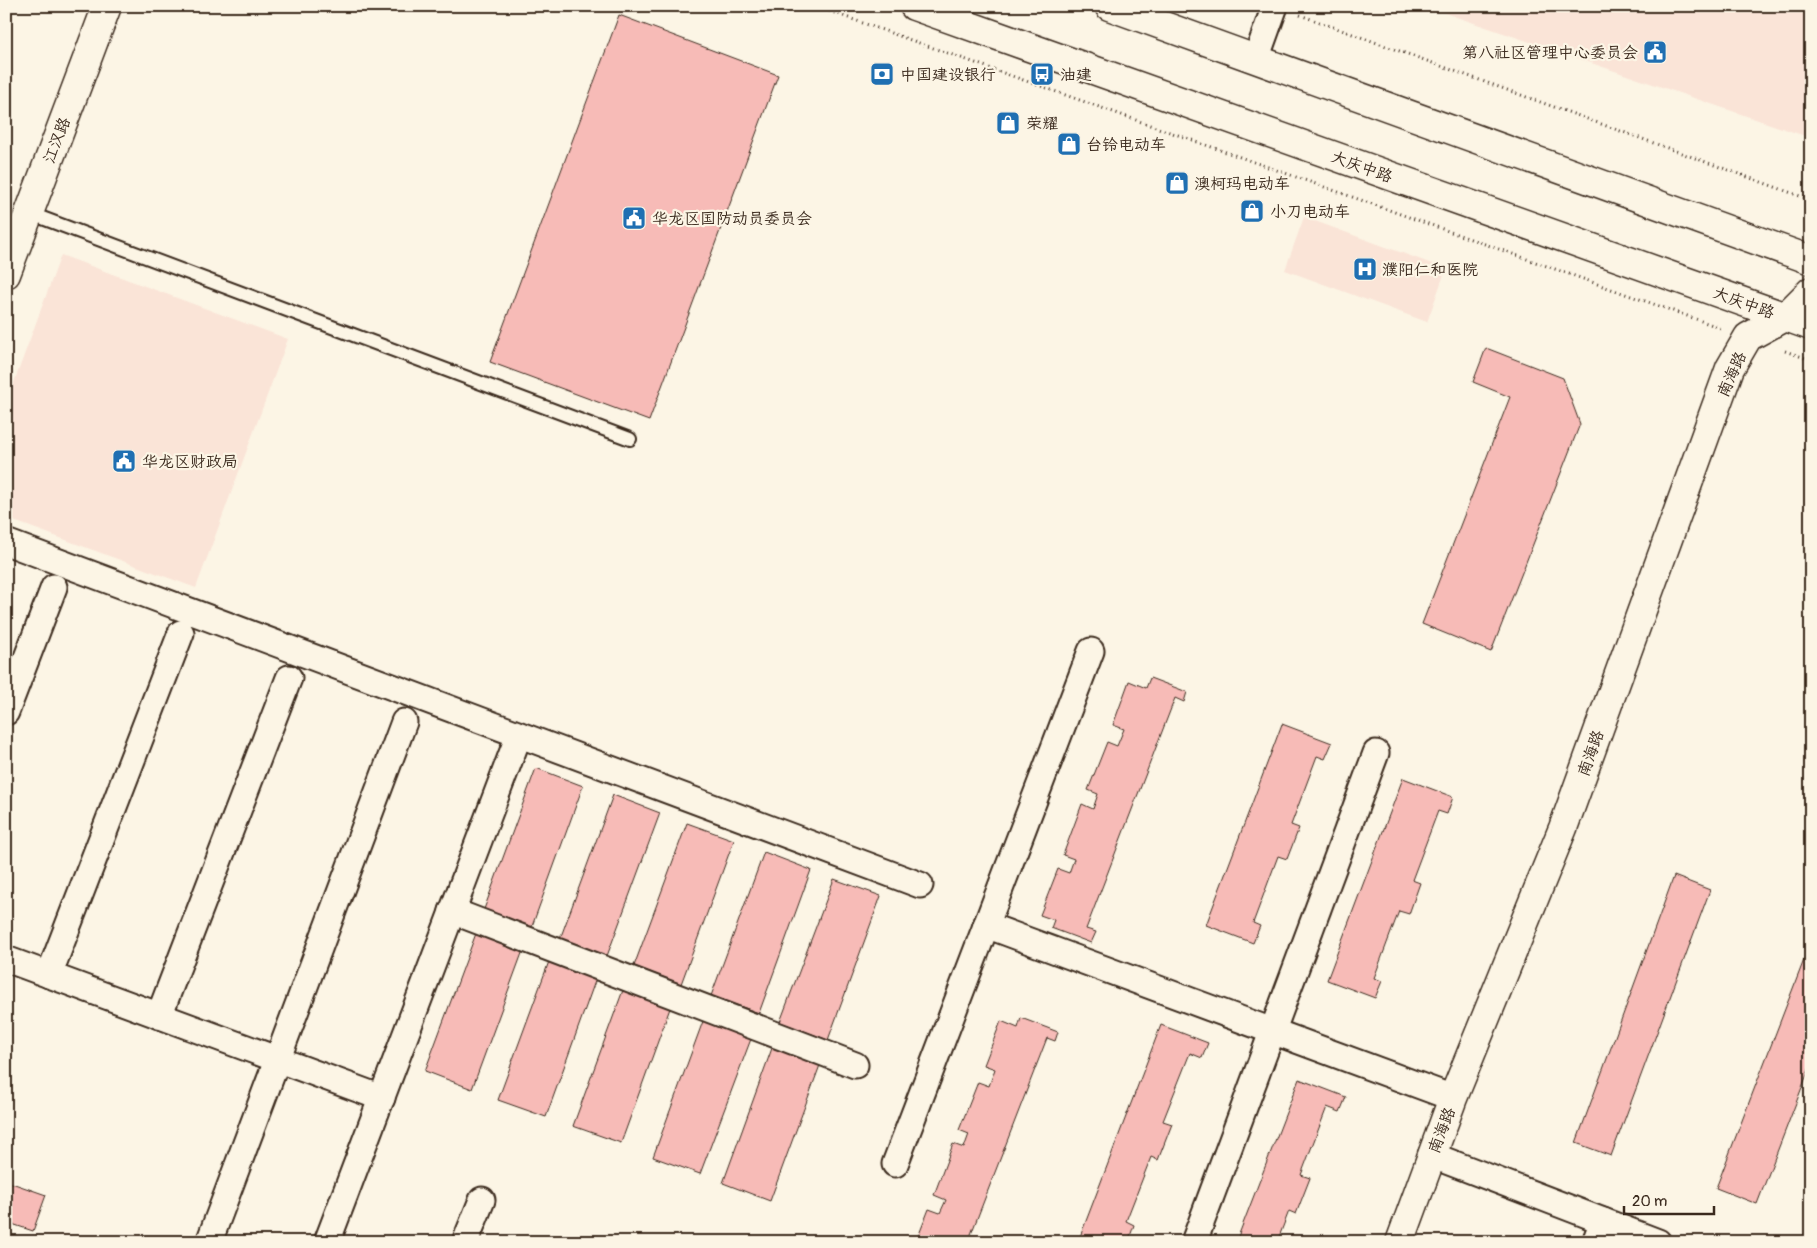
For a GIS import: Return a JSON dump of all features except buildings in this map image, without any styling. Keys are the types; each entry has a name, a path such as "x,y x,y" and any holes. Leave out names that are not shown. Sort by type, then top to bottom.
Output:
{"main road":[{"name":"江汉路","path":"6,274 107,6"},
{"name":"大庆中路","path":"914,6 1811,326"},
{"path":"1109,6 1811,260"},
{"name":"南海路","path":"1400,1242 1453,1098 1563,828 1730,368 1748,337 1785,317 1811,291"}],"street":[{"path":"1256,59 1285,10"},
{"path":"6,542 920,885"},
{"path":"6,712 54,587"},
{"path":"49,975 181,633"},
{"path":"895,1164 1091,651"},
{"path":"159,1016 289,678"},
{"path":"209,1242 404,722"},
{"path":"327,1242 519,735"},
{"path":"1194,1242 1376,753"},
{"path":"452,911 855,1064"},
{"path":"986,924 1453,1098"},
{"path":"6,959 382,1098"},
{"path":"1431,1155 1599,1232 1648,1240"},
{"path":"465,1242 482,1200"}],"lane":[{"path":"29,213 630,439"}],"path":[{"path":"815,6 1811,360"},
{"path":"1285,10 1811,200"}],"shaded area":[{"path":"1424,6 1811,6 1811,138"},
{"name":"濮阳仁和医院","path":"1304,217 1446,269 1427,322 1285,270"},
{"name":"华龙区财政局","path":"61,255 288,339 196,588 6,518 6,404"}],"place":[{"name":"第八社区管理中心委员会","path":"1655,52"},
{"name":"中国建设银行","path":"882,74"},
{"name":"油建","path":"1042,74"},
{"name":"荣耀","path":"1008,123"},
{"name":"台铃电动车","path":"1069,144"},
{"name":"澳柯玛电动车","path":"1177,183"},
{"name":"小刀电动车","path":"1252,211"},
{"name":"华龙区国防动员委员会","path":"634,218"},
{"name":"濮阳仁和医院","path":"1365,269"},
{"name":"华龙区财政局","path":"124,461"}]}
